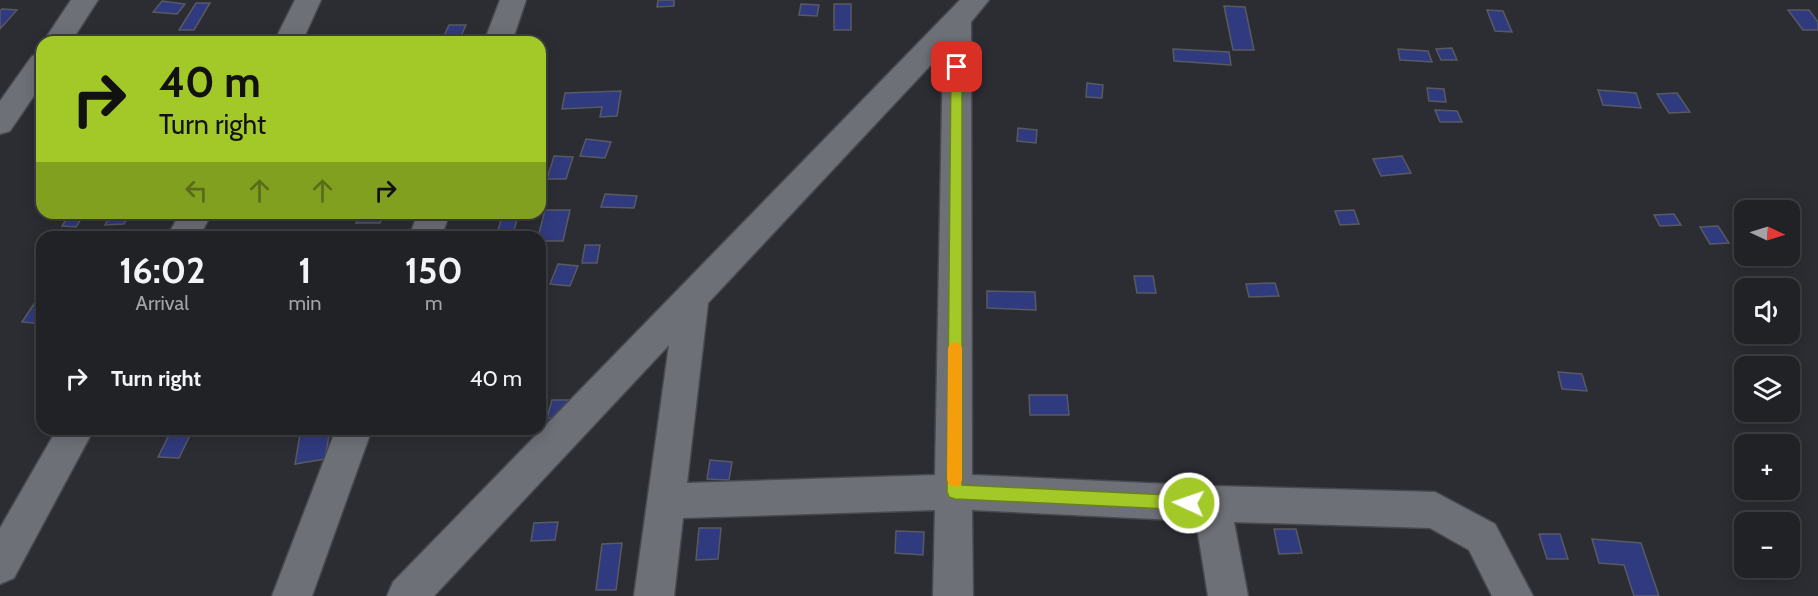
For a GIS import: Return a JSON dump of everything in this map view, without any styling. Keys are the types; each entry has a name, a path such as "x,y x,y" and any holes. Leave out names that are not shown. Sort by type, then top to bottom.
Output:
{"street":[{"path":"61,36 86,0"},
{"path":"291,36 308,0"},
{"path":"500,36 513,0"},
{"path":"407,596 966,10"},
{"path":"953,596 966,10"},
{"path":"0,76 36,72"},
{"path":"0,123 36,76"},
{"path":"654,596 692,297"},
{"path":"0,565 73,435"},
{"path":"292,596 352,435"},
{"path":"666,501 955,492 1212,504 1435,510 1482,537 1513,596"},
{"path":"1212,504 1228,596"}],"building":[{"path":"658,0 674,0 674,6 657,7"},
{"path":"162,1 185,4 177,14 153,12"},
{"path":"196,3 210,3 194,30 179,30"},
{"path":"801,4 819,5 817,16 799,15"},
{"path":"834,4 851,4 851,30 834,30"},
{"path":"1224,6 1245,7 1254,50 1233,50"},
{"path":"2,9 17,10 0,29 0,11"},
{"path":"1487,10 1503,11 1512,32 1495,31"},
{"path":"1788,10 1809,10 1818,22 1818,30 1803,30"},
{"path":"449,25 466,25 461,36 444,36"},
{"path":"1452,48 1457,60 1441,60 1436,49"},
{"path":"1173,49 1229,52 1231,65 1174,61"},
{"path":"1398,49 1428,51 1432,62 1400,60"},
{"path":"1087,83 1103,85 1102,98 1086,97"},
{"path":"1427,88 1444,89 1446,102 1429,101"},
{"path":"1598,90 1636,93 1641,108 1603,105"},
{"path":"621,91 617,116 600,117 602,107 562,109 565,93"},
{"path":"1677,93 1690,112 1669,113 1657,94"},
{"path":"1435,110 1457,111 1462,122 1440,122"},
{"path":"1018,128 1037,130 1036,143 1017,141"},
{"path":"586,139 611,142 605,158 580,156"},
{"path":"554,156 573,157 566,179 547,179"},
{"path":"1402,156 1411,173 1381,176 1373,159"},
{"path":"605,194 637,196 634,208 601,207"},
{"path":"546,210 570,210 563,241 546,241 546,231 540,231 543,219 546,219"},
{"path":"1354,210 1359,224 1340,225 1335,211"},
{"path":"1674,214 1681,225 1660,226 1654,215"},
{"path":"66,219 81,219 76,227 62,226"},
{"path":"108,219 127,219 124,224 105,225"},
{"path":"358,219 382,219 380,223 356,223"},
{"path":"501,219 517,219 514,231 498,231"},
{"path":"1718,226 1729,243 1710,244 1700,227"},
{"path":"585,245 600,245 597,263 582,263"},
{"path":"558,264 578,266 570,286 550,284"},
{"path":"1134,276 1153,276 1156,293 1137,293"},
{"path":"1275,283 1279,296 1249,297 1246,284"},
{"path":"987,291 1035,292 1036,310 987,308"},
{"path":"36,301 36,323 22,322"},
{"path":"1558,372 1582,374 1587,391 1562,389"},
{"path":"1029,395 1067,395 1069,415 1030,415"},
{"path":"552,400 571,400 567,419 547,418"},
{"path":"169,435 190,435 179,458 158,457"},
{"path":"300,435 329,435 325,459 295,464"},
{"path":"710,460 732,462 729,480 707,479"},
{"path":"558,522 555,540 531,541 534,523"},
{"path":"699,528 721,528 718,559 696,560"},
{"path":"1274,529 1296,529 1302,553 1279,554"},
{"path":"896,531 924,532 923,555 895,553"},
{"path":"1539,534 1560,534 1568,559 1547,559"},
{"path":"1592,539 1641,543 1659,596 1634,596 1624,565 1599,563"},
{"path":"622,543 616,590 596,590 602,544"}],"slow traffic":[{"path":"955,348 955,480"}],"route":[{"path":"957,67 955,492 1189,503"}]}
